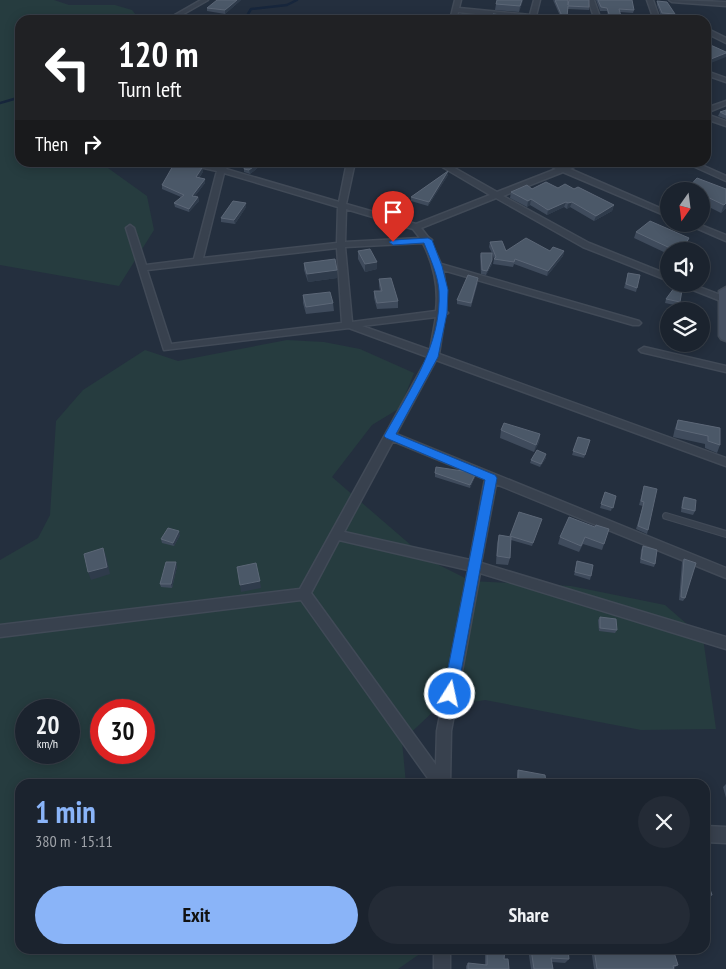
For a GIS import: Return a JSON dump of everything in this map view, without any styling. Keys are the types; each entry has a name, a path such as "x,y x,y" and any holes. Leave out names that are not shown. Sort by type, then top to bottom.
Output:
{"street":[{"path":"178,15 205,0"},
{"path":"454,15 458,0"},
{"path":"533,15 537,0"},
{"path":"591,0 596,15"},
{"path":"650,0 655,15"},
{"path":"672,0 726,4"},
{"path":"456,10 498,15"},
{"path":"711,33 726,41"},
{"path":"711,75 726,80"},
{"path":"711,109 726,103"},
{"path":"711,118 726,124"},
{"path":"198,261 224,167"},
{"path":"227,167 416,227 428,240 438,266 443,290 443,313 433,357 304,594"},
{"path":"347,324 341,245 342,205 350,167"},
{"path":"445,167 496,197 586,245 660,274"},
{"path":"557,167 660,210"},
{"path":"416,227 571,167"},
{"path":"698,167 726,179"},
{"path":"130,228 167,348 443,313"},
{"path":"710,232 726,238"},
{"path":"143,268 341,245 428,240"},
{"path":"438,266 636,323"},
{"path":"710,292 725,296 726,336"},
{"path":"347,324 433,357 726,462"},
{"path":"644,350 726,369"},
{"path":"390,436 726,573"},
{"path":"442,779 444,731 491,478"},
{"path":"336,535 474,566 726,643"},
{"path":"0,632 304,594"},
{"path":"304,594 438,779"},
{"path":"710,834 726,835"},
{"path":"442,954 442,969"}],"lane":[{"path":"666,516 726,534"}],"green space":[{"path":"0,0 54,0 69,5 115,5 132,10 136,15 15,15 15,167 107,167 147,196 154,230 119,286 0,265"},
{"path":"287,340 324,342 360,349 414,373 400,408 372,425 332,477 427,559 471,581 571,586 665,605 703,638 716,729 641,730 485,700 437,708 402,741 406,779 15,779 15,954 420,954 398,969 0,969 0,560 38,538 50,515 56,421 83,390 145,350 178,361"}],"building":[{"path":"217,0 237,0 225,10 207,8"},
{"path":"497,0 522,0 520,6 496,4"},
{"path":"555,0 568,0 568,5 569,0 589,0 589,7 568,6 567,15 561,14"},
{"path":"598,0 632,0 634,10 619,9 621,15 609,15 607,8 601,7"},
{"path":"657,1 667,2 675,14 662,13"},
{"path":"711,45 726,52 711,59"},
{"path":"172,167 202,168 196,177 205,179 192,196 198,197 189,209 174,203 184,195 162,185"},
{"path":"245,167 253,167 249,170 244,169"},
{"path":"448,171 429,202 411,197"},
{"path":"697,178 708,182 693,182"},
{"path":"546,182 558,188 565,184 574,189 578,187 614,205 596,216 572,202 566,202 548,210 531,199 528,201 511,192 527,185 532,189"},
{"path":"710,183 726,189 726,203 724,205 710,198"},
{"path":"233,201 246,203 234,220 221,218"},
{"path":"650,221 660,225 660,232 675,232 689,238 687,242 660,243 636,232"},
{"path":"526,238 550,251 553,247 564,251 548,271 515,259 514,262 494,259 496,257 490,242 502,241 506,251"},
{"path":"370,249 377,262 365,264 358,251"},
{"path":"481,253 492,253 492,260 487,271 482,270"},
{"path":"335,259 337,270 307,274 304,263"},
{"path":"628,273 640,275 637,288 626,284"},
{"path":"468,275 478,278 471,303 457,300"},
{"path":"391,278 398,301 377,303 374,291 382,291 379,279"},
{"path":"330,292 333,303 306,307 303,295"},
{"path":"671,292 682,292 680,302 666,299"},
{"path":"678,420 720,428 720,445 708,441 708,436 676,429"},
{"path":"504,423 540,434 536,445 501,430"},
{"path":"578,437 590,440 585,455 573,451"},
{"path":"537,450 546,454 541,464 531,460"},
{"path":"436,467 476,473 470,485 435,473"},
{"path":"644,486 657,489 648,530 638,526 644,502 641,501"},
{"path":"605,492 616,496 613,508 601,504"},
{"path":"684,497 696,500 695,511 682,508"},
{"path":"519,512 542,519 533,543 510,536"},
{"path":"569,517 595,527 596,525 609,529 604,544 585,537 581,546 560,537"},
{"path":"168,528 179,531 173,543 161,539"},
{"path":"499,535 511,537 510,558 497,556"},
{"path":"643,546 657,550 655,564 641,559"},
{"path":"103,548 107,567 88,572 84,554"},
{"path":"684,559 696,563 685,598 681,597"},
{"path":"577,561 593,565 591,576 575,572"},
{"path":"166,562 176,562 171,584 160,584"},
{"path":"256,563 260,581 240,585 237,567"},
{"path":"600,617 616,619 617,630 600,628"},
{"path":"518,770 545,775 546,779 518,779"},
{"path":"487,954 504,954 504,959 508,959 509,969 468,969 468,963 487,965"},
{"path":"532,954 568,954 569,959 551,958 553,969 534,969"},
{"path":"595,954 675,954 678,965 673,966 674,969 597,969"}],"waterway":[{"path":"249,15 251,9 287,5 297,0"},
{"path":"0,103 15,98"}],"route":[{"path":"393,242 428,240 438,266 443,290 443,313 433,357 390,436 491,478 450,694"}]}
